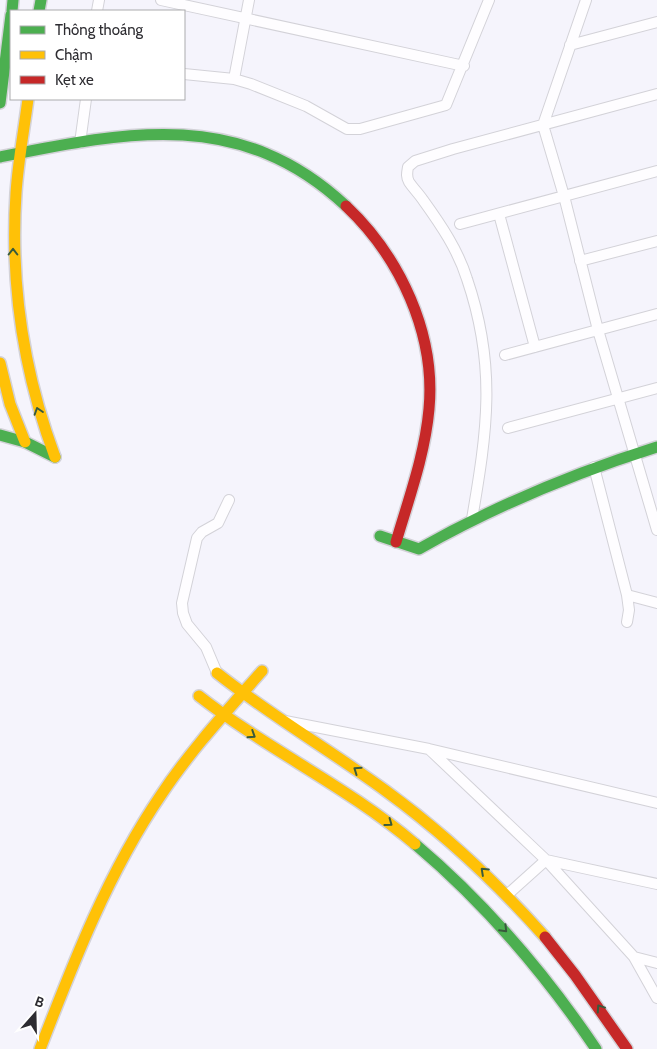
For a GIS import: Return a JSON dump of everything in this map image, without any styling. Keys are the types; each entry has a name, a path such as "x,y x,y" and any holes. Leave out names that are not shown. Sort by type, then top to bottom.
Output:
{"main road":[{"path":"0,103 10,28"},
{"path":"0,435 25,442 55,457 35,400 17,316 13,248 16,191 28,100"},
{"path":"0,157 141,135 189,134 219,138 256,148 284,160 334,192 375,236 398,273 414,311 429,378 428,418 424,446 396,542"},
{"path":"0,362 10,404 25,442"},
{"path":"380,536 419,549 472,519 594,466 657,447"},
{"path":"40,1049 93,918 149,813 173,778 262,671"},
{"path":"217,673 242,694 348,764 431,824 507,895 541,931 578,976 627,1049"},
{"path":"199,696 223,716 331,782 427,853 530,956 568,1004 596,1049"}],"street":[{"path":"162,0 464,66"},
{"path":"234,80 249,0"},
{"path":"185,74 234,80 270,90 318,112 347,129 356,130 443,107 451,98 489,0"},
{"path":"586,0 543,125 564,196 598,330 634,454 654,506 657,530"},
{"path":"570,45 657,22"},
{"path":"472,519 487,418 487,374 481,329 467,278 455,250 443,228 408,182 408,167 415,161 657,94"},
{"path":"80,143 86,100"},
{"path":"460,224 657,171"},
{"path":"499,214 535,347"},
{"path":"580,261 657,241"},
{"path":"505,355 657,314"},
{"path":"508,428 657,388"},
{"path":"594,466 627,595 630,610 627,622"},
{"path":"217,673 206,647 184,619 182,603 197,538 202,532 218,523 229,500"},
{"path":"627,595 657,603"},
{"path":"281,721 429,749 657,803"},
{"path":"429,749 546,860 634,958 657,998"},
{"path":"507,895 546,860"},
{"path":"546,860 657,884"},
{"path":"634,958 657,963"}],"traffic: fast":[{"path":"12,10 13,0"},
{"path":"39,10 41,0"},
{"path":"0,103 10,23"},
{"path":"0,157 94,140 138,135 182,135 224,141 266,153 306,175 346,206"},
{"path":"0,435 25,442 55,457"},
{"path":"380,536 419,549 506,505 565,479 657,447"},
{"path":"415,844 466,891 513,940 556,993 596,1049"}],"traffic: slow":[{"path":"28,100 16,193 15,261 17,294 27,360 44,425 55,457"},
{"path":"0,363 10,404 25,442"},
{"path":"40,1049 93,918 108,886 142,825 184,763 209,731 262,671"},
{"path":"217,673 258,704 344,761 408,807 489,878 545,937"},
{"path":"199,696 252,734 363,804 415,844"}],"traffic: jam":[{"path":"346,206 383,249 398,273 420,325 427,353 430,381 427,426 416,476 396,542"},
{"path":"545,937 575,975 627,1049"}]}
